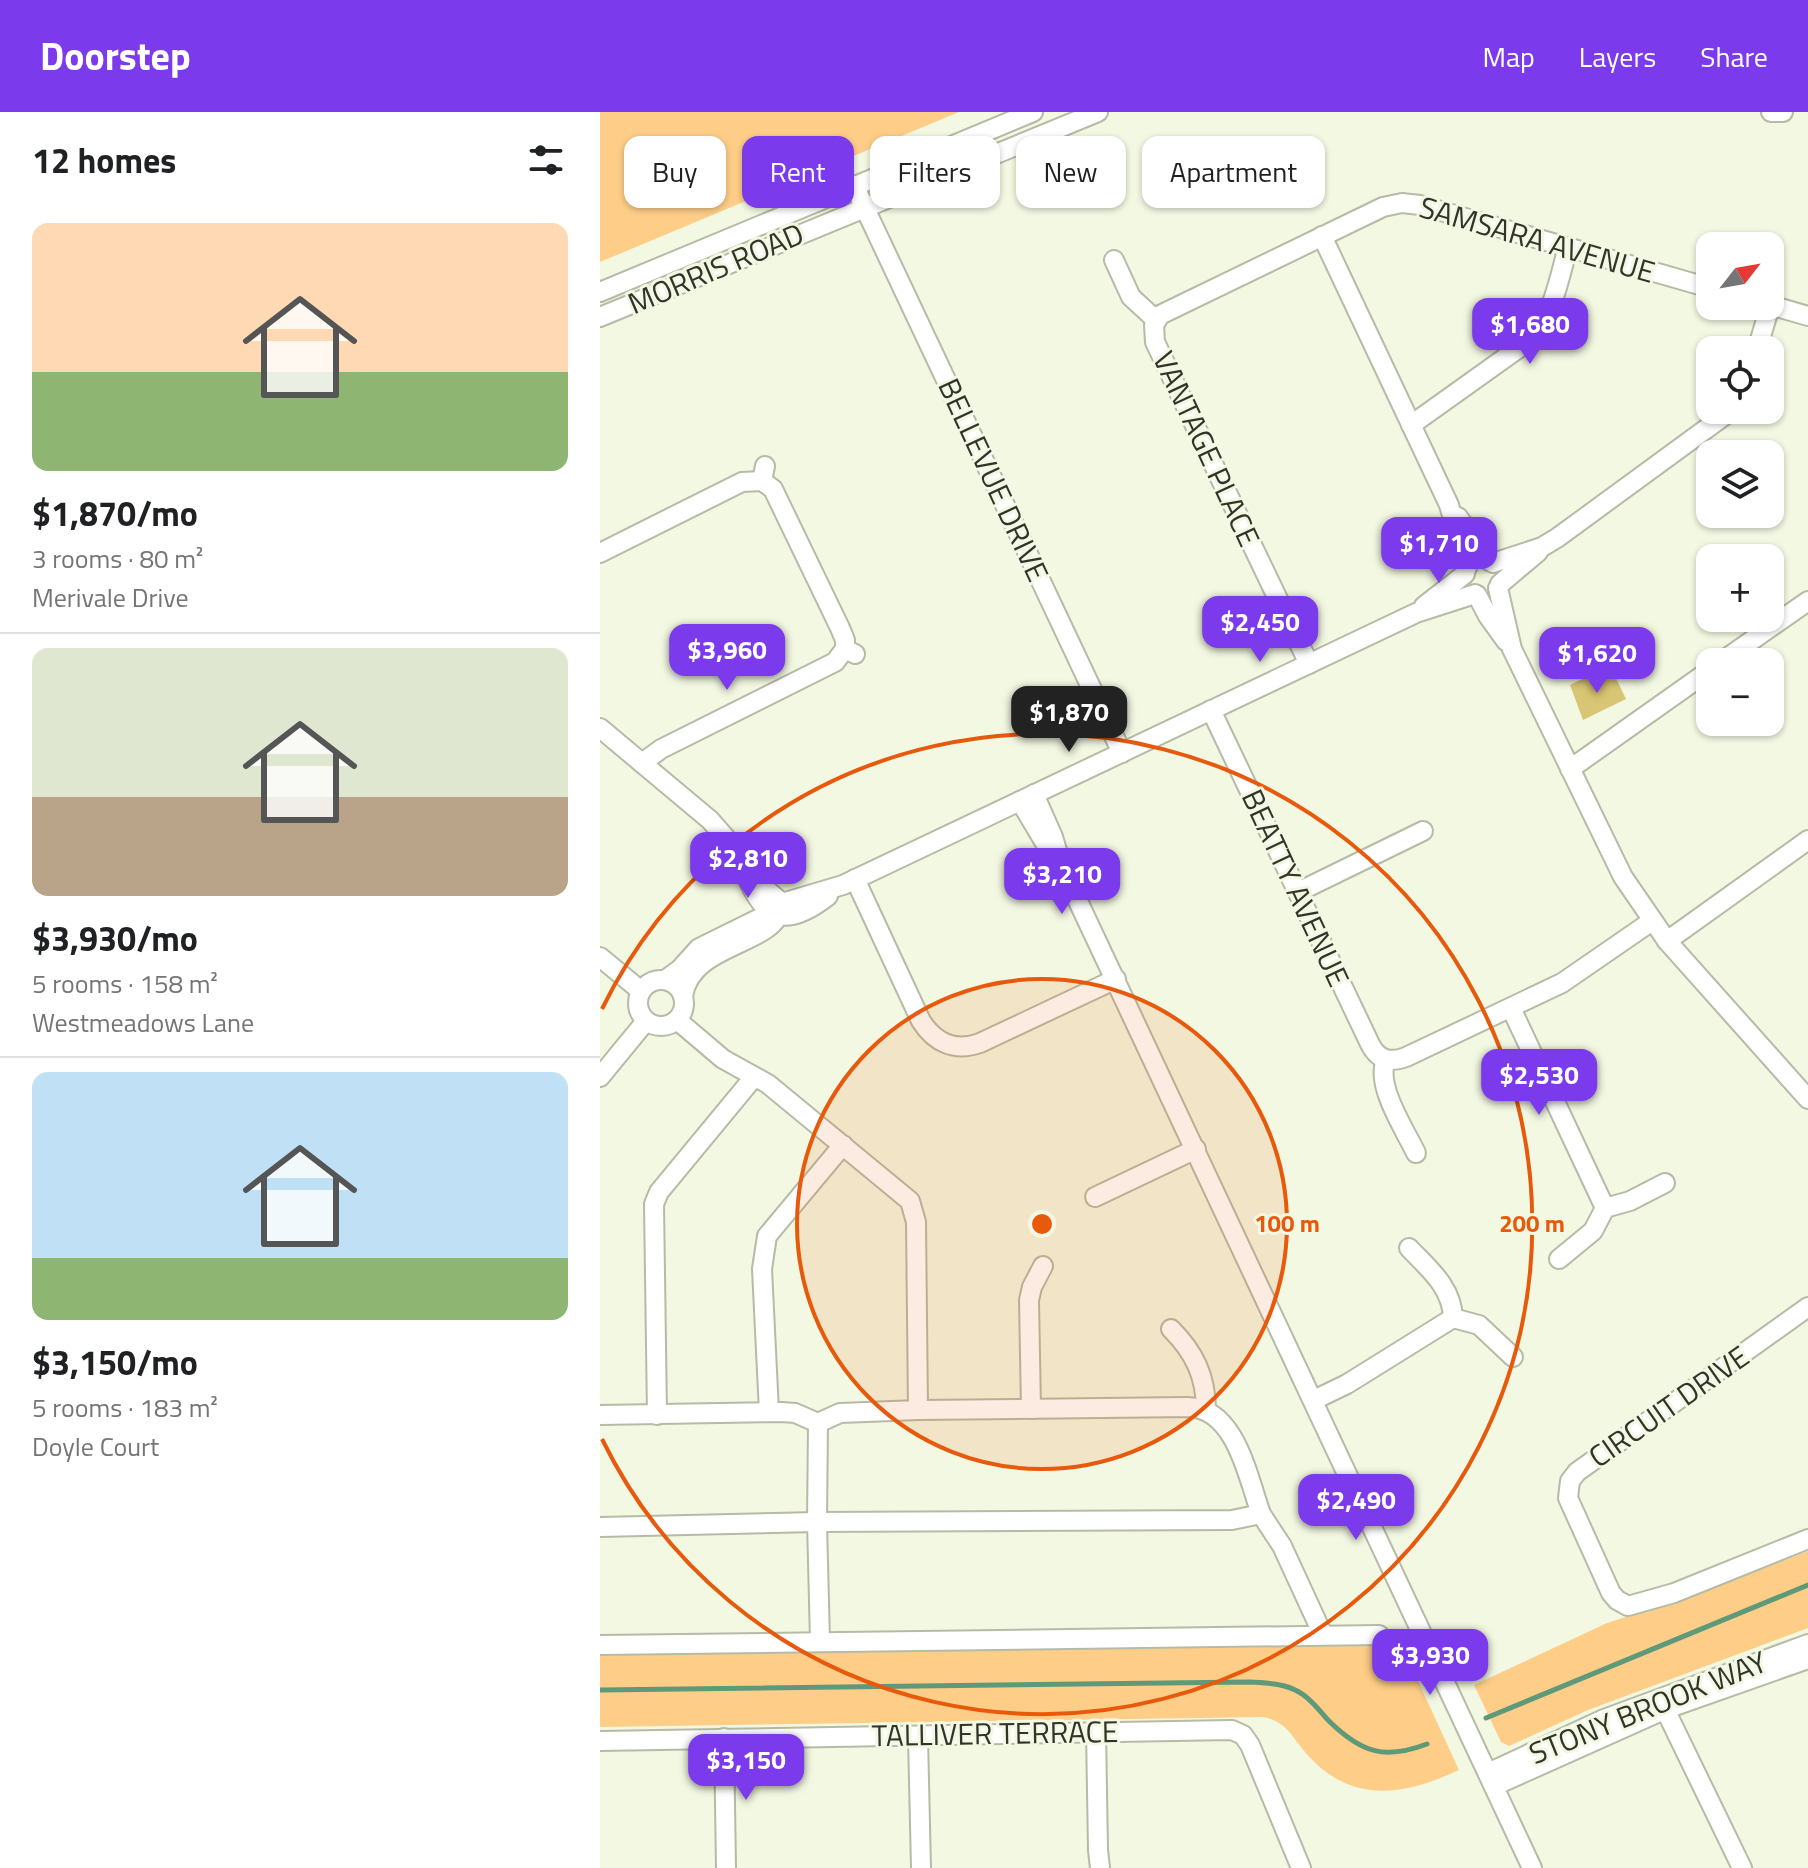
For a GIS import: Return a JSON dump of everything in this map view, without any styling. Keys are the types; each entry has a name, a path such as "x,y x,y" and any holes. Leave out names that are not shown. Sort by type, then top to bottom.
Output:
{"street":[{"name":"MORRIS ROAD","path":"854,185 1033,112"},
{"name":"MORRIS ROAD","path":"600,317 1098,112"},
{"path":"1771,112 1783,112"},
{"name":"BELLEVUE DRIVE","path":"854,185 1122,753"},
{"name":"SAMSARA AVENUE","path":"1322,236 1383,207 1410,203 1696,284"},
{"name":"MORRIS ROAD","path":"600,292 799,208"},
{"path":"1322,236 1449,505 1466,571 1466,585 1512,649 1623,877 1667,941 1802,1079 1808,1099"},
{"name":"VANTAGE PLACE","path":"1309,664 1155,342 1153,331 1156,320 1176,306 1322,236"},
{"path":"1411,425 1540,330 1547,318 1568,247"},
{"name":"VANTAGE PLACE","path":"1114,260 1131,297 1156,320"},
{"path":"1784,309 1808,316"},
{"path":"704,953 685,986 683,1008 677,1020 662,1026 646,1021 638,1007 641,991 651,982 665,980 704,953 769,927 777,911 855,879 1416,613 1476,595 1489,595 1542,547 1713,424"},
{"path":"600,553 764,473 850,652 661,749 642,763"},
{"path":"1449,505 1500,572 1499,586 1512,649"},
{"path":"1416,613 1477,561 1491,562 1542,547"},
{"path":"1741,648 1808,601"},
{"path":"1570,769 1696,680"},
{"name":"BEATTY AVENUE","path":"1211,710 1373,1051 1386,1060"},
{"path":"600,728 710,820 771,895 777,911"},
{"path":"1027,797 1116,979 1532,1868"},
{"path":"1298,892 1423,831"},
{"path":"1667,941 1808,840"},
{"path":"855,879 921,1021 932,1036 947,1045 977,1045 1116,979"},
{"path":"1416,1153 1384,1086 1381,1071 1386,1060 1406,1057 1562,983 1652,921"},
{"path":"600,957 641,991"},
{"path":"665,980 678,987 683,996"},
{"path":"1511,1008 1605,1208"},
{"path":"677,1020 723,1059 768,1084 903,1195 915,1213 918,1410"},
{"path":"600,1077 646,1021"},
{"path":"657,1415 654,1204 659,1192 754,1077"},
{"path":"769,1412 762,1269 764,1243 843,1145"},
{"path":"1095,1197 1196,1149"},
{"path":"1559,1259 1593,1231 1605,1208 1630,1201 1665,1183"},
{"path":"1409,1248 1447,1291 1453,1318"},
{"path":"1031,1409 1029,1300 1043,1266"},
{"name":"CIRCUIT DRIVE","path":"1808,1307 1577,1472 1568,1489 1571,1505 1611,1593 1628,1606 1674,1593 1808,1539"},
{"path":"1314,1400 1347,1384 1453,1318 1479,1325 1513,1357"},
{"path":"1171,1329 1190,1350 1201,1370 1206,1410"},
{"path":"600,1415 769,1412 795,1413 818,1423 840,1413 918,1410 1188,1407 1206,1410 1215,1415 1230,1434 1255,1490 1261,1514 1282,1546 1323,1635"},
{"path":"818,1423 820,1641"},
{"path":"600,1527 817,1522 1232,1520 1261,1514"},
{"path":"600,1645 1379,1635"},
{"name":"STONY BROOK WAY","path":"1663,1704 1808,1644"},
{"name":"STONY BROOK WAY","path":"1491,1780 1604,1719 1808,1659"},
{"path":"1663,1704 1742,1868"},
{"name":"TALLIVER TERRACE","path":"600,1741 1225,1730 1243,1735 1250,1745 1301,1868"},
{"path":"1096,1731 1100,1868"},
{"path":"918,1737 921,1868"},
{"path":"724,1738 726,1868"}],"shaded area":[{"path":"600,112 959,112 902,136 870,136 870,149 854,156 854,136 742,136 742,203 600,262"},
{"path":"1808,1551 1808,1628 1588,1710 1509,1746 1501,1742 1474,1685 1607,1623 1706,1591"},
{"path":"1400,1642 1459,1770 1418,1786 1398,1790 1378,1791 1340,1781 1322,1769 1283,1726 1263,1717 600,1727 600,1653"}],"building":[{"path":"1613,672 1626,699 1583,720 1570,685 1590,675 1594,682"}],"waterway":[{"path":"1486,1718 1808,1585"},
{"path":"600,1690 1249,1682 1275,1684 1304,1695 1342,1733 1375,1751 1399,1752 1427,1744"}]}
